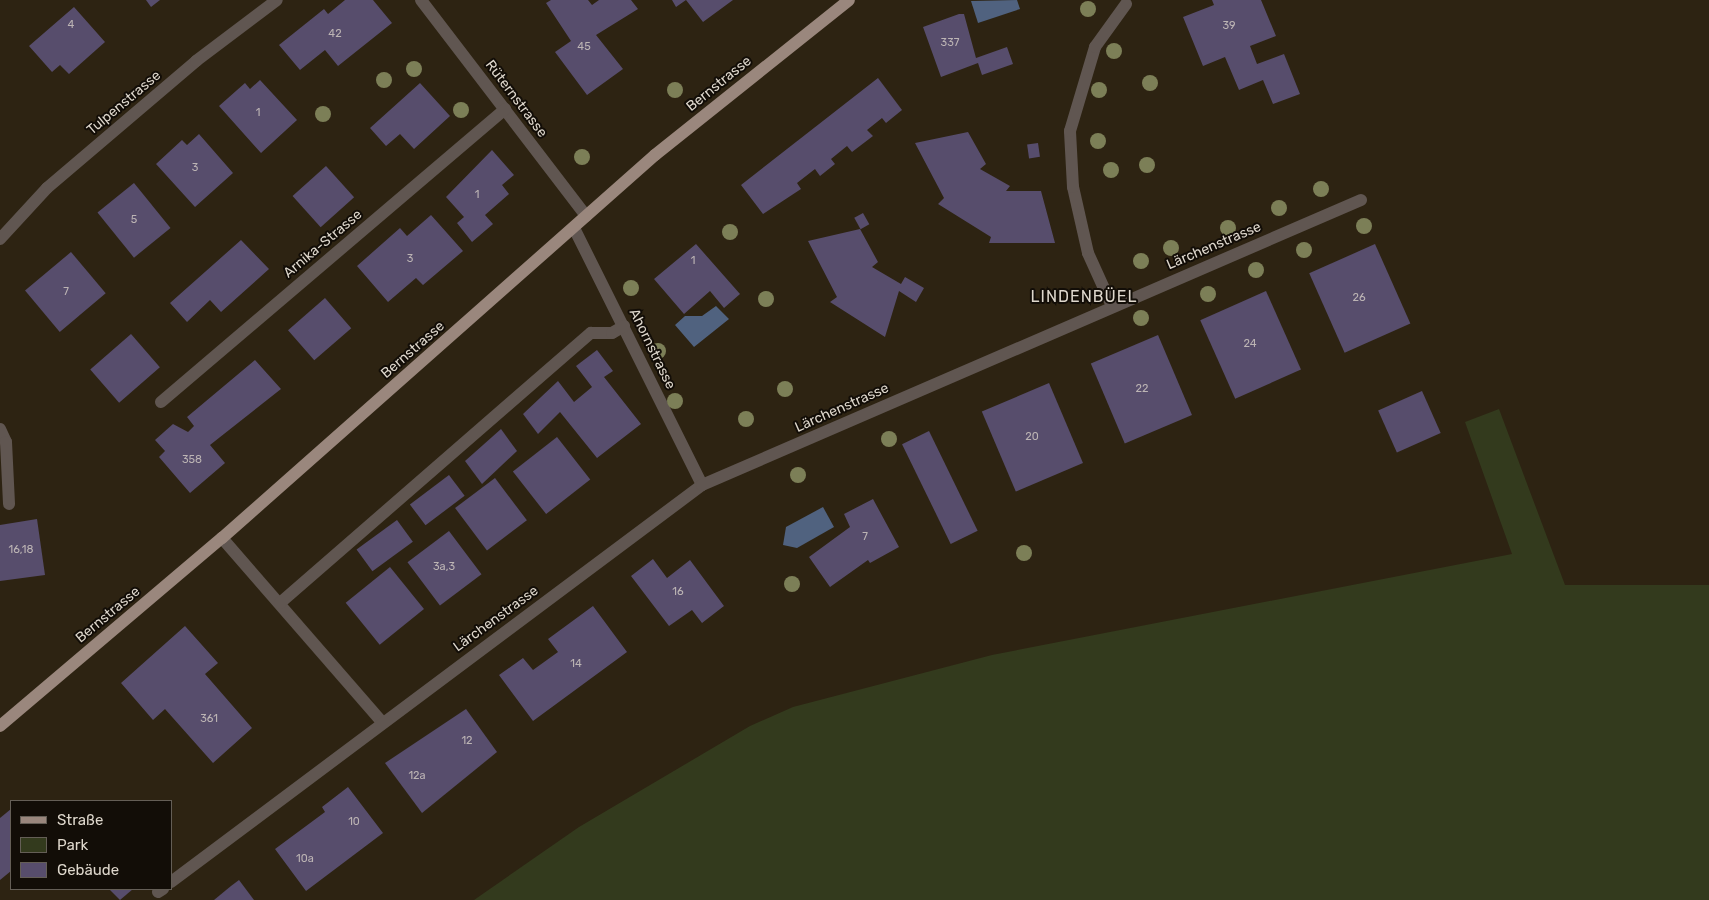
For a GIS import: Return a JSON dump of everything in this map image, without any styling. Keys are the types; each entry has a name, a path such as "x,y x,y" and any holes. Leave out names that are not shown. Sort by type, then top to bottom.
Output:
{"main road":[{"name":"Bernstrasse","path":"0,726 222,538 586,216 849,0"}],"street":[{"name":"Tulpenstrasse","path":"0,239 47,188 196,61 277,0"},
{"name":"Rüternstrasse","path":"421,0 586,216"},
{"path":"1112,306 1088,253 1073,187 1070,131 1095,47 1126,4"},
{"name":"Arnika-Strasse","path":"161,402 506,110"},
{"name":"Lärchenstrasse","path":"172,881 381,721 702,485 1112,306 1361,200"},
{"name":"Ahornstrasse","path":"574,228 702,485"},
{"path":"280,604 591,333 612,333 624,326"},
{"path":"1,434 10,504"},
{"path":"222,538 381,721"}],"green space":[{"path":"1499,409 1565,585 1709,585 1709,900 474,900 579,827 750,726 793,707 992,655 1512,554 1465,422"}],"water":[{"path":"1017,0 1020,9 978,23 971,1"},
{"path":"716,306 729,319 694,347 675,325 685,316 702,316"},
{"path":"823,507 834,527 797,548 783,545 786,527"}],"building":[{"path":"146,0 160,0 151,7"},
{"path":"345,0 373,0 392,23 338,66 325,50 300,70 279,45 324,9 328,14"},
{"path":"551,0 588,0 592,5 599,0 631,0 638,9 596,35 623,69 587,95 555,52 571,41 546,3"},
{"path":"672,0 686,0 676,7"},
{"path":"686,0 733,0 703,22"},
{"path":"1212,0 1261,0 1276,36 1250,46 1257,64 1284,54 1300,94 1273,104 1263,80 1239,90 1225,57 1203,66 1183,17 1214,5"},
{"path":"74,7 105,42 69,74 60,65 52,72 29,46"},
{"path":"959,14 964,14 976,58 1007,47 1013,64 982,75 978,63 941,77 923,27"},
{"path":"878,78 902,110 886,123 882,118 867,130 873,136 852,152 847,146 831,159 835,164 820,176 815,169 797,183 801,189 763,214 741,185"},
{"path":"260,80 297,120 261,153 219,106 245,83 250,89"},
{"path":"420,83 450,116 414,149 400,134 386,146 370,128"},
{"path":"968,132 986,164 980,169 1010,186 1006,191 1041,191 1055,243 989,243 991,237 938,204 944,198 915,143"},
{"path":"199,134 233,173 195,207 156,164 182,140 187,145"},
{"path":"1038,143 1040,157 1029,158 1027,145"},
{"path":"492,150 514,175 502,185 509,194 485,215 493,224 472,242 457,223 464,217 446,197"},
{"path":"326,166 354,197 321,227 293,196"},
{"path":"134,183 171,228 134,258 97,213"},
{"path":"863,213 869,224 861,229 854,218"},
{"path":"431,215 463,251 423,285 416,278 388,302 357,266 400,228 407,236"},
{"path":"860,229 878,262 872,267 901,284 905,277 924,288 916,302 899,291 885,337 830,302 837,297 808,241"},
{"path":"241,240 269,269 221,312 210,300 187,322 170,303"},
{"path":"696,244 740,294 724,308 710,291 684,314 654,279"},
{"path":"1375,244 1410,323 1345,353 1309,273"},
{"path":"71,252 106,293 60,332 25,291"},
{"path":"1266,291 1301,370 1235,399 1200,320"},
{"path":"325,298 351,328 314,360 288,330"},
{"path":"131,334 160,367 119,403 90,369"},
{"path":"1158,335 1192,415 1125,444 1091,364"},
{"path":"597,350 613,371 604,377 641,424 597,458 560,412 538,434 523,414 558,381 574,402 592,387 576,366"},
{"path":"255,360 281,389 210,445 225,463 190,493 159,457 165,451 155,440 173,424 188,432 194,426 187,417"},
{"path":"1049,383 1083,463 1016,492 982,412"},
{"path":"1422,391 1441,433 1397,453 1378,411"},
{"path":"501,429 517,451 482,484 465,461"},
{"path":"929,431 978,531 951,544 902,444"},
{"path":"557,437 590,480 546,514 513,471"},
{"path":"449,475 465,496 426,525 410,504"},
{"path":"495,478 527,520 487,550 455,508"},
{"path":"873,499 899,547 870,563 868,560 830,587 809,557 850,527 844,514"},
{"path":"37,519 45,575 0,581 0,525"},
{"path":"397,520 413,542 372,571 357,549"},
{"path":"449,531 481,574 440,605 407,562"},
{"path":"653,559 667,578 690,560 724,606 702,623 692,610 669,626 631,576"},
{"path":"390,567 424,609 380,645 346,603"},
{"path":"593,606 627,652 533,721 499,675 523,658 533,670 558,652 548,639"},
{"path":"185,626 218,663 205,674 252,728 213,763 165,709 153,720 121,683"},
{"path":"466,709 497,752 422,813 385,763"},
{"path":"348,787 383,833 306,891 275,849 325,812 322,807"},
{"path":"10,810 10,872 0,880 0,818"},
{"path":"239,880 254,900 214,900 231,886"},
{"path":"110,890 132,890 120,900"}],"district":[{"name":"LINDENBÜEL","path":"1084,297"}]}
